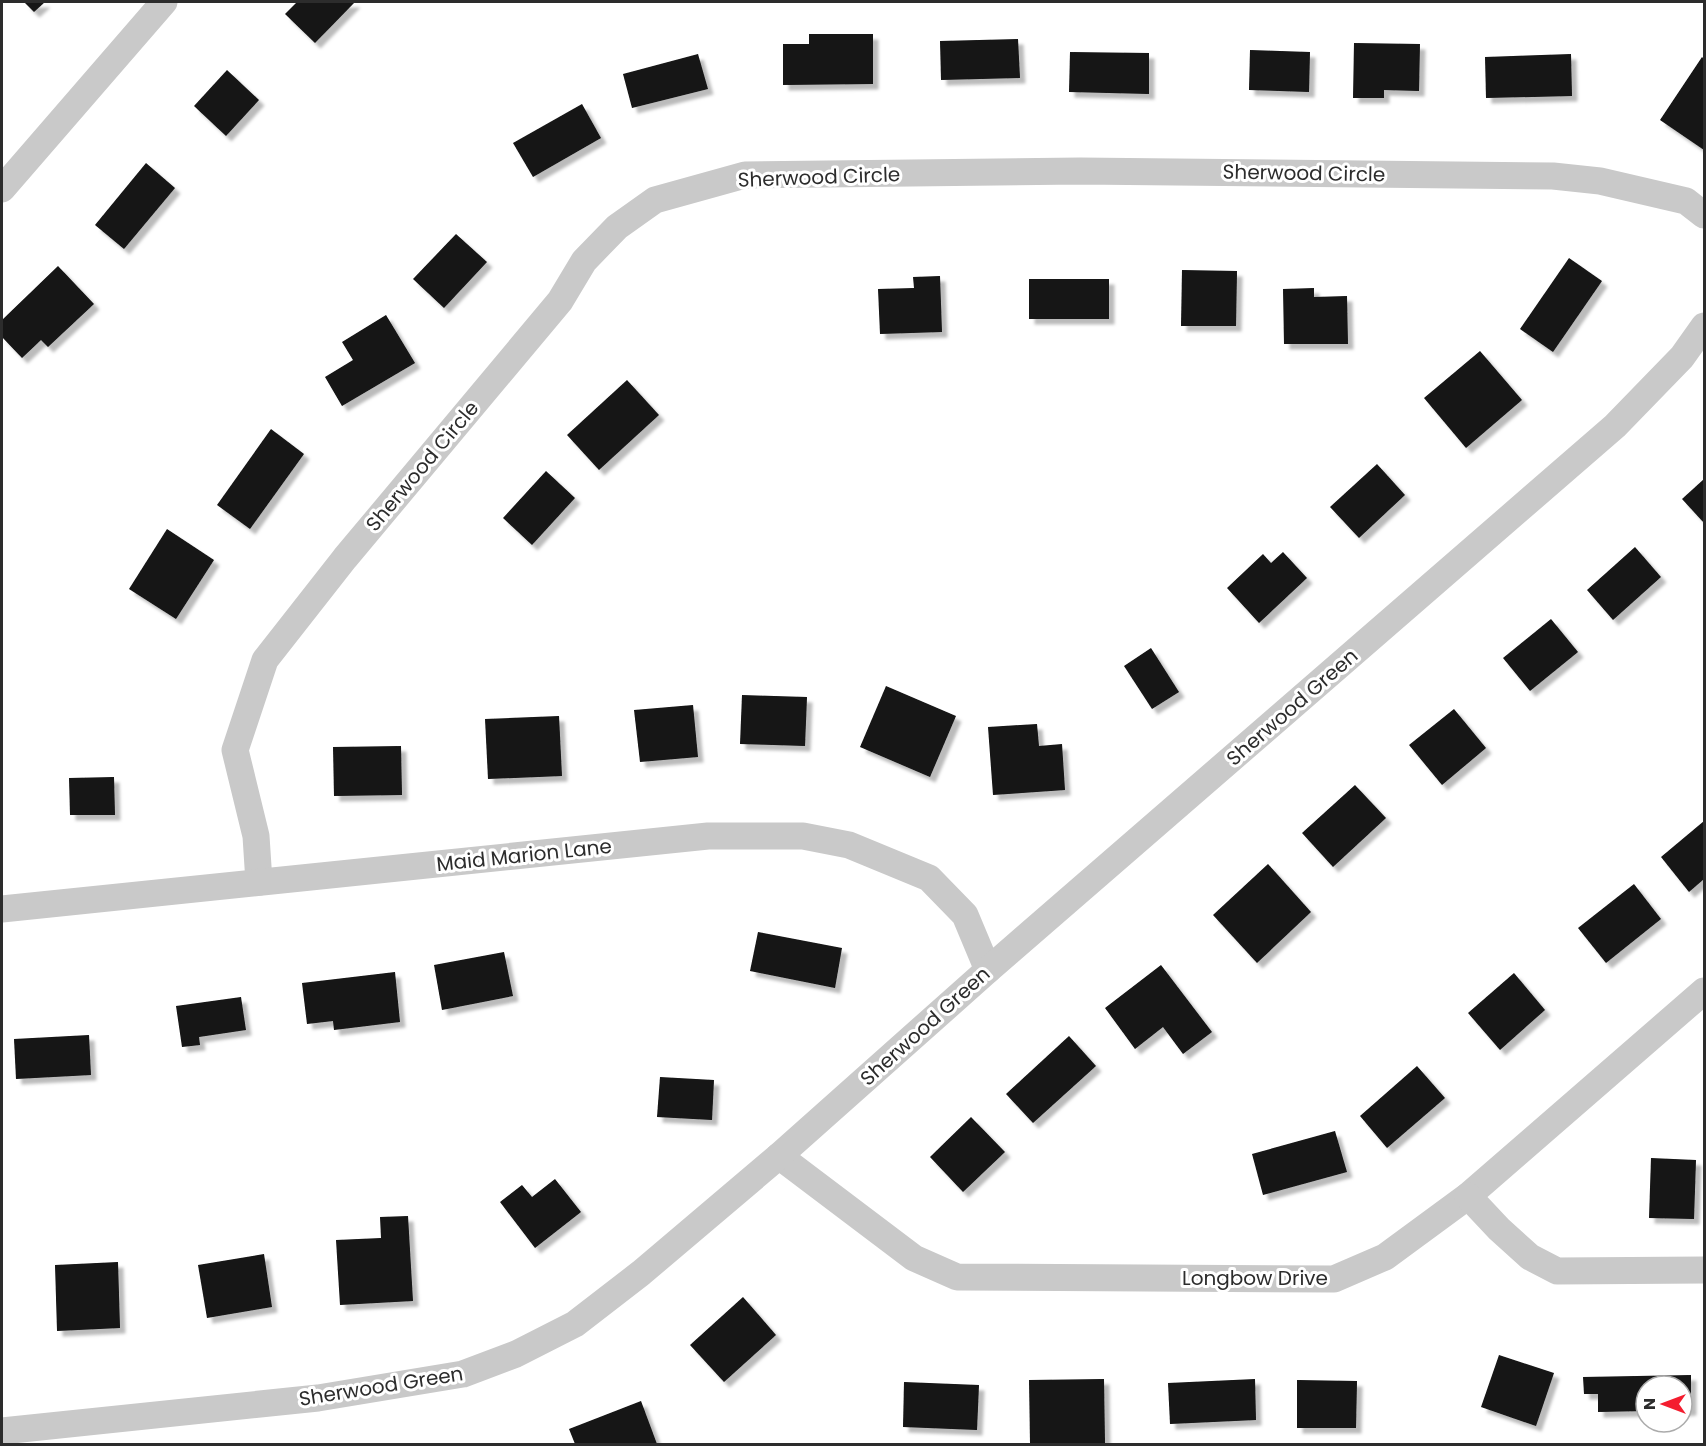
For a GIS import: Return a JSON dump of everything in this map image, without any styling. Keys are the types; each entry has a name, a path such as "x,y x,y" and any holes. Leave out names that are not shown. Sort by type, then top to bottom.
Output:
{"street":[{"path":"2,189 164,2"},
{"name":"Sherwood Circle","path":"259,882 256,836 235,750 265,660 345,558 560,302 584,261 617,226 656,200 745,175 1080,171 1553,176 1600,182 1686,201 1704,215"},
{"name":"Sherwood Green","path":"2,1431 318,1398 463,1374 516,1354 575,1324 641,1273 779,1156 988,970 1615,426 1682,357 1704,327"},
{"name":"Maid Marion Lane","path":"2,909 708,836 803,836 849,845 929,878 964,915 988,970"},
{"name":"Longbow Drive","path":"779,1156 914,1257 957,1277 1334,1279 1385,1257 1468,1196 1704,991"},
{"path":"1468,1196 1530,1257 1557,1271 1704,1270"}],"building":[{"path":"24,2 45,2 34,12"},
{"path":"297,2 355,2 315,43 285,14"},
{"path":"809,34 873,34 873,84 783,85 783,44 809,44"},
{"path":"1018,39 1020,78 941,80 940,41"},
{"path":"1354,43 1420,44 1419,91 1384,90 1384,98 1353,98"},
{"path":"1250,50 1310,52 1309,92 1249,90"},
{"path":"1070,52 1149,53 1149,94 1069,92"},
{"path":"698,54 708,89 632,108 623,74"},
{"path":"1571,54 1572,96 1486,98 1485,57"},
{"path":"1702,57 1704,59 1704,150 1660,120"},
{"path":"227,70 259,100 226,136 194,106"},
{"path":"582,104 601,138 533,177 513,143"},
{"path":"146,163 175,188 124,249 95,225"},
{"path":"456,234 487,262 444,308 413,279"},
{"path":"1569,258 1602,281 1553,352 1520,329"},
{"path":"58,266 94,304 48,347 41,340 22,358 2,337 2,320"},
{"path":"1182,270 1237,271 1236,326 1181,326"},
{"path":"940,276 942,332 880,334 878,289 914,288 913,277"},
{"path":"1029,279 1109,279 1109,319 1029,319"},
{"path":"1314,288 1314,297 1347,296 1348,344 1284,344 1283,289"},
{"path":"386,315 415,363 342,406 325,377 353,360 342,342"},
{"path":"1480,351 1522,400 1466,448 1424,398"},
{"path":"627,380 659,415 599,470 567,435"},
{"path":"271,429 304,454 250,529 217,505"},
{"path":"1377,464 1405,495 1359,538 1330,507"},
{"path":"546,471 575,498 532,545 503,518"},
{"path":"1704,479 1704,523 1682,499"},
{"path":"167,529 214,560 176,619 129,589"},
{"path":"1635,547 1661,577 1613,620 1587,590"},
{"path":"1283,552 1307,578 1259,623 1227,588 1263,554 1271,563"},
{"path":"1551,619 1578,652 1530,691 1503,658"},
{"path":"1151,648 1179,692 1152,709 1124,666"},
{"path":"886,686 956,716 930,777 860,747"},
{"path":"742,695 807,697 805,746 740,744"},
{"path":"693,705 698,757 640,762 634,710"},
{"path":"1454,709 1486,748 1442,785 1409,745"},
{"path":"559,716 562,776 488,779 485,719"},
{"path":"1037,724 1039,746 1062,744 1065,790 993,795 988,727"},
{"path":"401,746 402,795 334,796 333,747"},
{"path":"114,777 115,815 70,815 69,778"},
{"path":"1355,785 1386,818 1333,867 1302,833"},
{"path":"1704,821 1704,879 1689,892 1661,857"},
{"path":"1268,864 1311,912 1257,963 1213,915"},
{"path":"1634,884 1661,919 1606,963 1578,928"},
{"path":"758,932 842,948 835,988 750,971"},
{"path":"504,952 513,996 442,1010 434,965"},
{"path":"1161,965 1212,1032 1183,1054 1163,1027 1135,1049 1105,1008"},
{"path":"395,972 400,1022 334,1030 333,1021 307,1024 302,983"},
{"path":"1514,973 1545,1010 1500,1050 1468,1013"},
{"path":"241,997 246,1030 199,1037 200,1045 182,1047 176,1006"},
{"path":"89,1035 91,1075 16,1079 14,1039"},
{"path":"1069,1036 1096,1066 1033,1123 1006,1094"},
{"path":"1417,1066 1445,1098 1387,1148 1360,1116"},
{"path":"660,1077 714,1080 712,1120 657,1117"},
{"path":"971,1117 1005,1152 963,1192 930,1157"},
{"path":"1335,1131 1347,1172 1263,1195 1252,1154"},
{"path":"1651,1158 1696,1160 1694,1219 1649,1218"},
{"path":"555,1179 581,1212 535,1248 500,1202 522,1185 532,1197"},
{"path":"408,1216 413,1301 340,1305 336,1240 381,1238 380,1217"},
{"path":"264,1254 272,1307 207,1318 198,1265"},
{"path":"118,1262 120,1328 57,1331 55,1265"},
{"path":"743,1297 776,1335 724,1382 690,1345"},
{"path":"1499,1355 1554,1373 1536,1426 1481,1407"},
{"path":"1634,1376 1634,1411 1598,1412 1598,1394 1584,1394 1583,1377"},
{"path":"1104,1379 1105,1444 1030,1444 1029,1380"},
{"path":"1255,1379 1256,1420 1170,1424 1168,1383"},
{"path":"1297,1380 1357,1381 1356,1428 1297,1428"},
{"path":"904,1382 979,1385 977,1430 903,1427"},
{"path":"641,1401 657,1444 575,1444 569,1429"}]}
